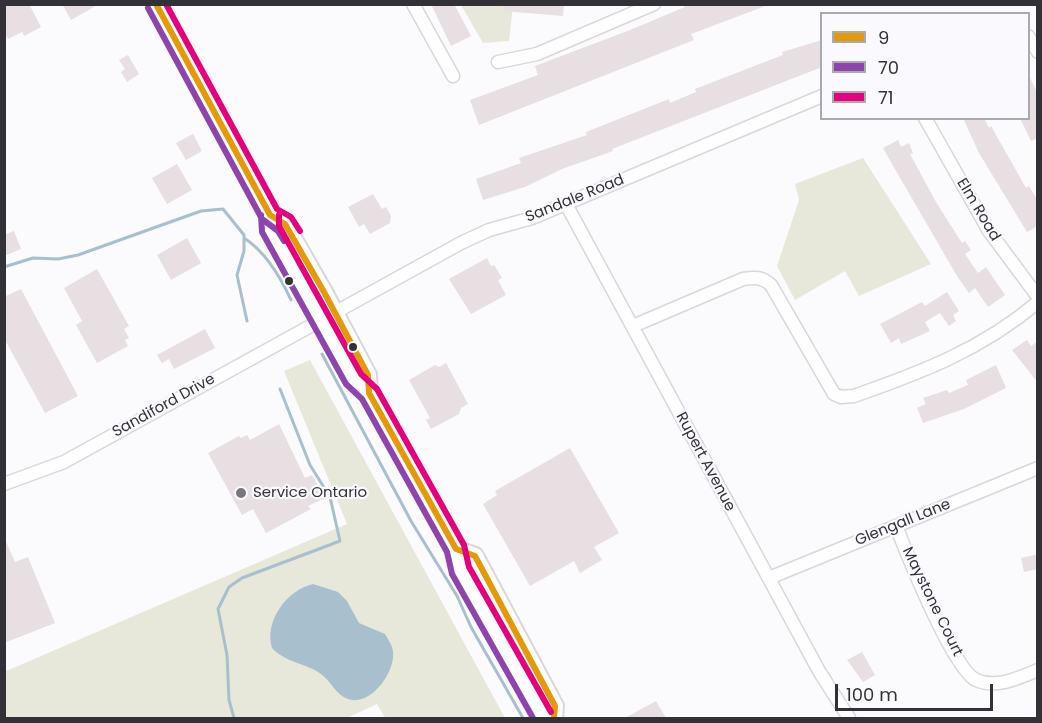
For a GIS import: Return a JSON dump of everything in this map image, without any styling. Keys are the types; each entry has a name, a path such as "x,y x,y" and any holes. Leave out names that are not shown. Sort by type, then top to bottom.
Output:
{"main road":[{"path":"156,4 270,215 270,228 327,316 354,380 369,393 456,549 460,570 540,713 545,718"},
{"path":"456,549 475,556 555,706 554,718"}],"street":[{"path":"413,4 453,76"},
{"path":"498,62 537,54 654,4"},
{"path":"1030,38 1038,52"},
{"name":"Sandale Road","path":"327,316 489,230 532,218 820,97"},
{"name":"Elm Road","path":"926,120 989,231 1038,299"},
{"name":"Rupert Avenue","path":"566,204 819,671 849,718"},
{"path":"633,326 743,279 755,277 765,280 771,285 825,383 834,394 847,397 930,369 970,350 1038,299"},
{"name":"Sandiford Drive","path":"4,484 64,462 327,316"},
{"name":"Glengall Lane","path":"769,578 1038,468"},
{"name":"Maystone Court","path":"896,526 917,579 951,645 974,679 986,683 1008,682 1038,670"}],"shaded area":[{"path":"461,5 513,5 509,41 483,43"},
{"path":"863,158 931,264 859,296 845,271 795,300 777,266 799,200 795,184"},
{"path":"310,360 505,718 385,718 377,704 347,718 5,718 4,672 347,524 284,371"}],"water":[{"path":"313,584 338,592 347,601 359,623 385,634 391,644 393,659 386,677 373,693 365,698 357,700 344,697 321,674 283,657 272,648 271,627 280,608 294,593"}],"building":[{"path":"4,4 29,4 41,27 24,36 22,32 8,39 4,32"},
{"path":"62,4 99,4 71,20"},
{"path":"431,4 454,4 471,36 451,46"},
{"path":"504,4 564,4 563,16 503,11"},
{"path":"683,4 768,5 691,34 694,40 479,125 470,100 538,75 535,66 685,7"},
{"path":"820,41 820,68 612,149 613,151 562,169 525,187 483,200 476,179 521,163 519,158 587,135 586,132 669,99 670,103 696,92 695,89 783,55 782,52"},
{"path":"128,55 139,74 127,82 121,72 125,69 119,60"},
{"path":"1030,78 1038,94 1038,138 1031,141 1021,120 1030,120"},
{"path":"964,120 985,120 989,128 991,126 1026,188 1029,186 1038,201 1038,226 1027,232 979,153"},
{"path":"193,134 202,151 186,160 176,143"},
{"path":"898,140 901,147 909,143 913,153 910,154 936,202 962,243 965,241 971,250 965,254 978,273 986,267 1005,295 988,307 975,288 969,293 957,276 883,148"},
{"path":"177,164 192,190 167,204 152,178"},
{"path":"373,194 382,209 386,207 391,216 390,223 370,234 364,224 359,227 348,207"},
{"path":"14,231 21,249 4,256 4,235"},
{"path":"187,238 201,263 171,280 157,255"},
{"path":"487,258 502,278 498,280 506,295 471,314 449,279"},
{"path":"97,269 129,326 124,329 129,338 125,340 128,346 97,363 76,325 82,321 64,288"},
{"path":"21,289 78,396 45,413 4,338 4,297"},
{"path":"947,292 959,311 953,315 956,321 949,326 940,313 925,322 930,331 901,344 899,338 891,343 880,324 922,302 925,306"},
{"path":"205,329 215,348 174,369 169,359 162,363 157,355"},
{"path":"1027,340 1031,346 1038,341 1038,383 1012,350"},
{"path":"446,363 468,404 461,408 459,414 431,429 426,420 430,418 409,380 435,365 439,367"},
{"path":"996,365 1006,388 964,409 923,423 917,408 926,404 923,398 947,390 949,393 968,385 966,380"},
{"path":"279,424 305,478 312,475 325,498 308,506 311,509 266,533 253,509 242,515 208,453 239,436 241,438 247,435 250,440"},
{"path":"570,448 619,533 594,547 602,560 580,573 574,561 530,586 483,504 497,495 495,491"},
{"path":"4,537 15,562 28,557 55,623 4,643"},
{"path":"1038,554 1038,569 1024,572 1021,558"},
{"path":"862,652 875,675 863,682 847,660"},
{"path":"656,701 666,718 625,718"}],"waterway":[{"path":"4,267 33,258 58,259 78,255 201,211 223,209 244,235 244,251 237,275 247,321"},
{"path":"244,238 272,265 291,300"},
{"path":"322,354 411,521 457,596 471,627 523,718"},
{"path":"234,718 229,700 227,655 218,609 229,587 242,578 340,541 330,497 310,465 280,389"}],"transit line":[{"name":"9","path":"156,4 270,215 285,224 324,292 368,375 369,393 456,549 475,556 555,706 554,718"},
{"name":"71","path":"166,4 277,209 291,217 300,231"},
{"name":"70","path":"148,8 262,219 278,231 284,241"},
{"name":"70","path":"261,215 262,232 346,384 362,399 447,552 452,574 533,718"},
{"name":"71","path":"279,215 279,226 361,374 377,389 464,545 469,567 551,712"}],"place":[{"name":"Service Ontario","path":"241,493"}]}
